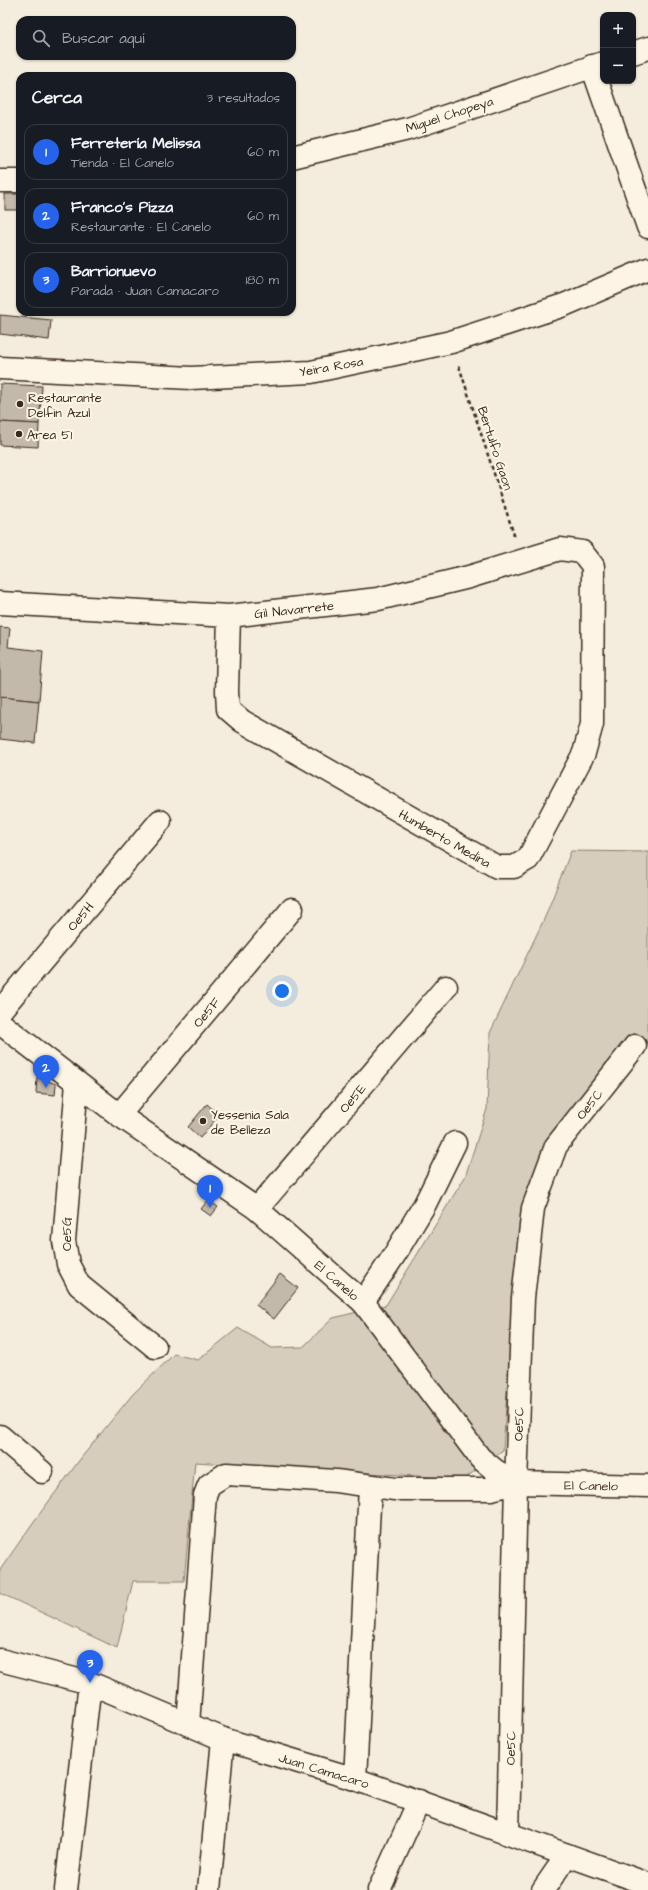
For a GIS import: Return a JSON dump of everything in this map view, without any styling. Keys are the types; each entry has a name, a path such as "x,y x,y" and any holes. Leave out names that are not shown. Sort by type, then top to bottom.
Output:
{"street":[{"path":"636,52 648,48"},
{"path":"598,64 648,227"},
{"name":"Miguel Chopeya","path":"296,156 408,128 598,64"},
{"path":"0,181 16,181"},
{"name":"Yeira Rosa","path":"0,368 191,378 311,372 451,342 564,305 648,269"},
{"name":"Gil Navarrete","path":"0,602 229,616 378,599 469,577 560,549 582,552"},
{"name":"Humberto Medina","path":"229,616 228,709 242,720 497,868 514,867 528,859 584,752 592,724 593,566 582,552"},
{"name":"Oe5H","path":"0,1011 160,821"},
{"name":"Oe5F","path":"119,1115 292,909"},
{"name":"Oe5E","path":"258,1209 446,987"},
{"name":"El Canelo","path":"5,1033 77,1083 119,1115 258,1209 363,1302 480,1458 496,1471 516,1483 648,1486"},
{"name":"Oe5C","path":"508,1834 516,1483 523,1298 533,1208 556,1146 635,1046"},
{"name":"Oe5G","path":"77,1083 64,1241 68,1264 79,1284 155,1347"},
{"path":"363,1302 395,1254 424,1204 455,1142"},
{"path":"0,1436 42,1472"},
{"path":"188,1724 205,1495 209,1485 226,1474 336,1481 402,1489 484,1489 503,1487 516,1483"},
{"path":"355,1779 370,1486"},
{"name":"Juan Camacaro","path":"0,1660 90,1683 222,1739 355,1779 648,1884"},
{"path":"66,1890 90,1683"},
{"path":"209,1890 222,1739"},
{"path":"379,1890 419,1801"},
{"path":"543,1890 568,1855"}],"path":[{"name":"Bertulfo Gaon","path":"451,342 522,560"}],"shaded area":[{"path":"571,851 648,852 648,1044 555,1144 515,1274 503,1450 464,1479 195,1462 184,1581 133,1581 117,1648 0,1593 0,1570 32,1524 81,1458 132,1395 174,1354 198,1360 238,1328 272,1348 303,1347 333,1318 386,1305 465,1177 487,1109 490,1033 545,917"}],"building":[{"path":"5,194 16,194 16,210 5,210"},
{"path":"0,315 51,320 49,340 0,334"},
{"name":"Restaurante Delfin Azul","path":"0,384 42,386 39,424 0,422"},
{"name":"Area 51","path":"0,422 39,424 38,447 0,445"},
{"path":"0,627 10,628 8,647 43,651 39,701 0,697"},
{"path":"0,697 39,701 35,743 0,739"},
{"path":"37,1077 56,1084 55,1095 36,1093"},
{"name":"Yessenia Sala de Belleza","path":"207,1104 219,1115 200,1138 188,1127"},
{"path":"208,1200 218,1207 211,1216 201,1209"},
{"path":"280,1274 298,1288 274,1319 256,1305"}],"place":[{"name":"Restaurante Delfin Azul","path":"20,404"},
{"name":"Area 51","path":"19,434"},
{"name":"Franco's Pizza","path":"46,1088"},
{"name":"Yessenia Sala de Belleza","path":"203,1121"},
{"name":"Ferretería Melissa","path":"210,1208"},
{"name":"Barrionuevo","path":"90,1683"}]}
